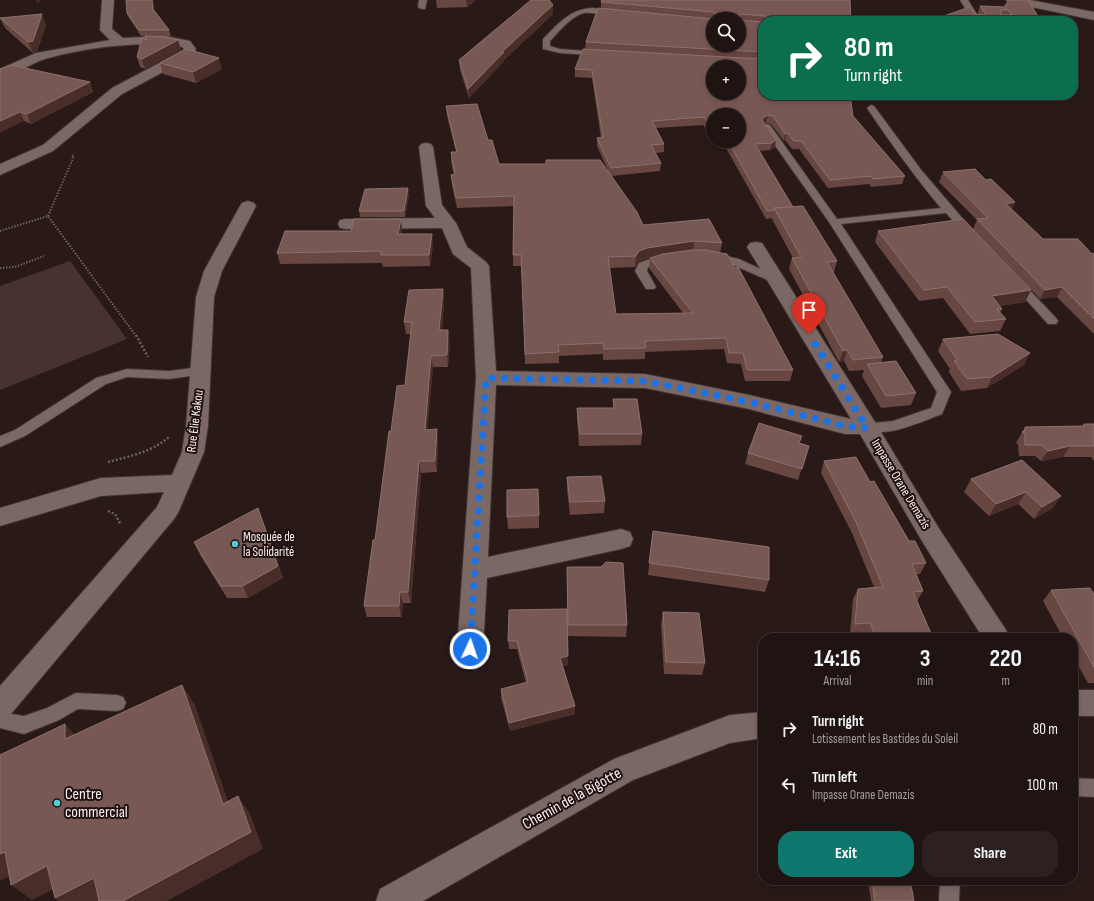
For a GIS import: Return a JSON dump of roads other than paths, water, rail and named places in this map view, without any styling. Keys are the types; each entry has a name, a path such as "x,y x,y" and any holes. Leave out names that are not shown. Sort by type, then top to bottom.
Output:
{"street":[{"path":"108,0 106,30 120,42"},
{"path":"1012,0 1094,16"},
{"path":"0,74 41,56 90,46 120,42 165,40 186,44 190,49 187,54 117,91 48,148 0,170"},
{"path":"426,147 434,206 448,223 459,250 480,266 486,378 470,649"},
{"name":"Rue Élie Kakou","path":"0,706 166,514 193,452 197,426 205,297 213,271 248,206"},
{"path":"346,224 448,223"},
{"name":"Impasse Orane Demazis","path":"756,247 930,534 994,633"},
{"path":"486,378 645,381 749,402 845,426 867,428"},
{"path":"0,517 101,487 180,483"},
{"path":"475,570 621,539"},
{"path":"1078,703 1094,703"},
{"name":"Chemin de la Bigotte","path":"392,901 624,769 730,729 758,725"}],"lane":[{"path":"964,0 974,16"},
{"path":"613,54 560,51 546,47 546,41 572,17 580,12 589,11 620,14"},
{"path":"871,108 892,139 948,210 976,239"},
{"path":"767,127 834,222 944,392 937,411 894,426 867,428"},
{"path":"834,222 948,210"},
{"path":"705,256 735,261 776,280"},
{"path":"650,287 641,271 644,265 650,262 678,258"},
{"path":"1008,274 1052,321"},
{"path":"0,442 20,433 101,381 127,373 158,375 200,372"},
{"path":"0,720 24,725 53,714 76,701 117,703"},
{"path":"1078,787 1094,788"},
{"path":"949,901 950,885"}],"place":[{"name":"Mosquée de la Solidarité","path":"235,544"},
{"name":"Centre commercial","path":"57,803"}]}
